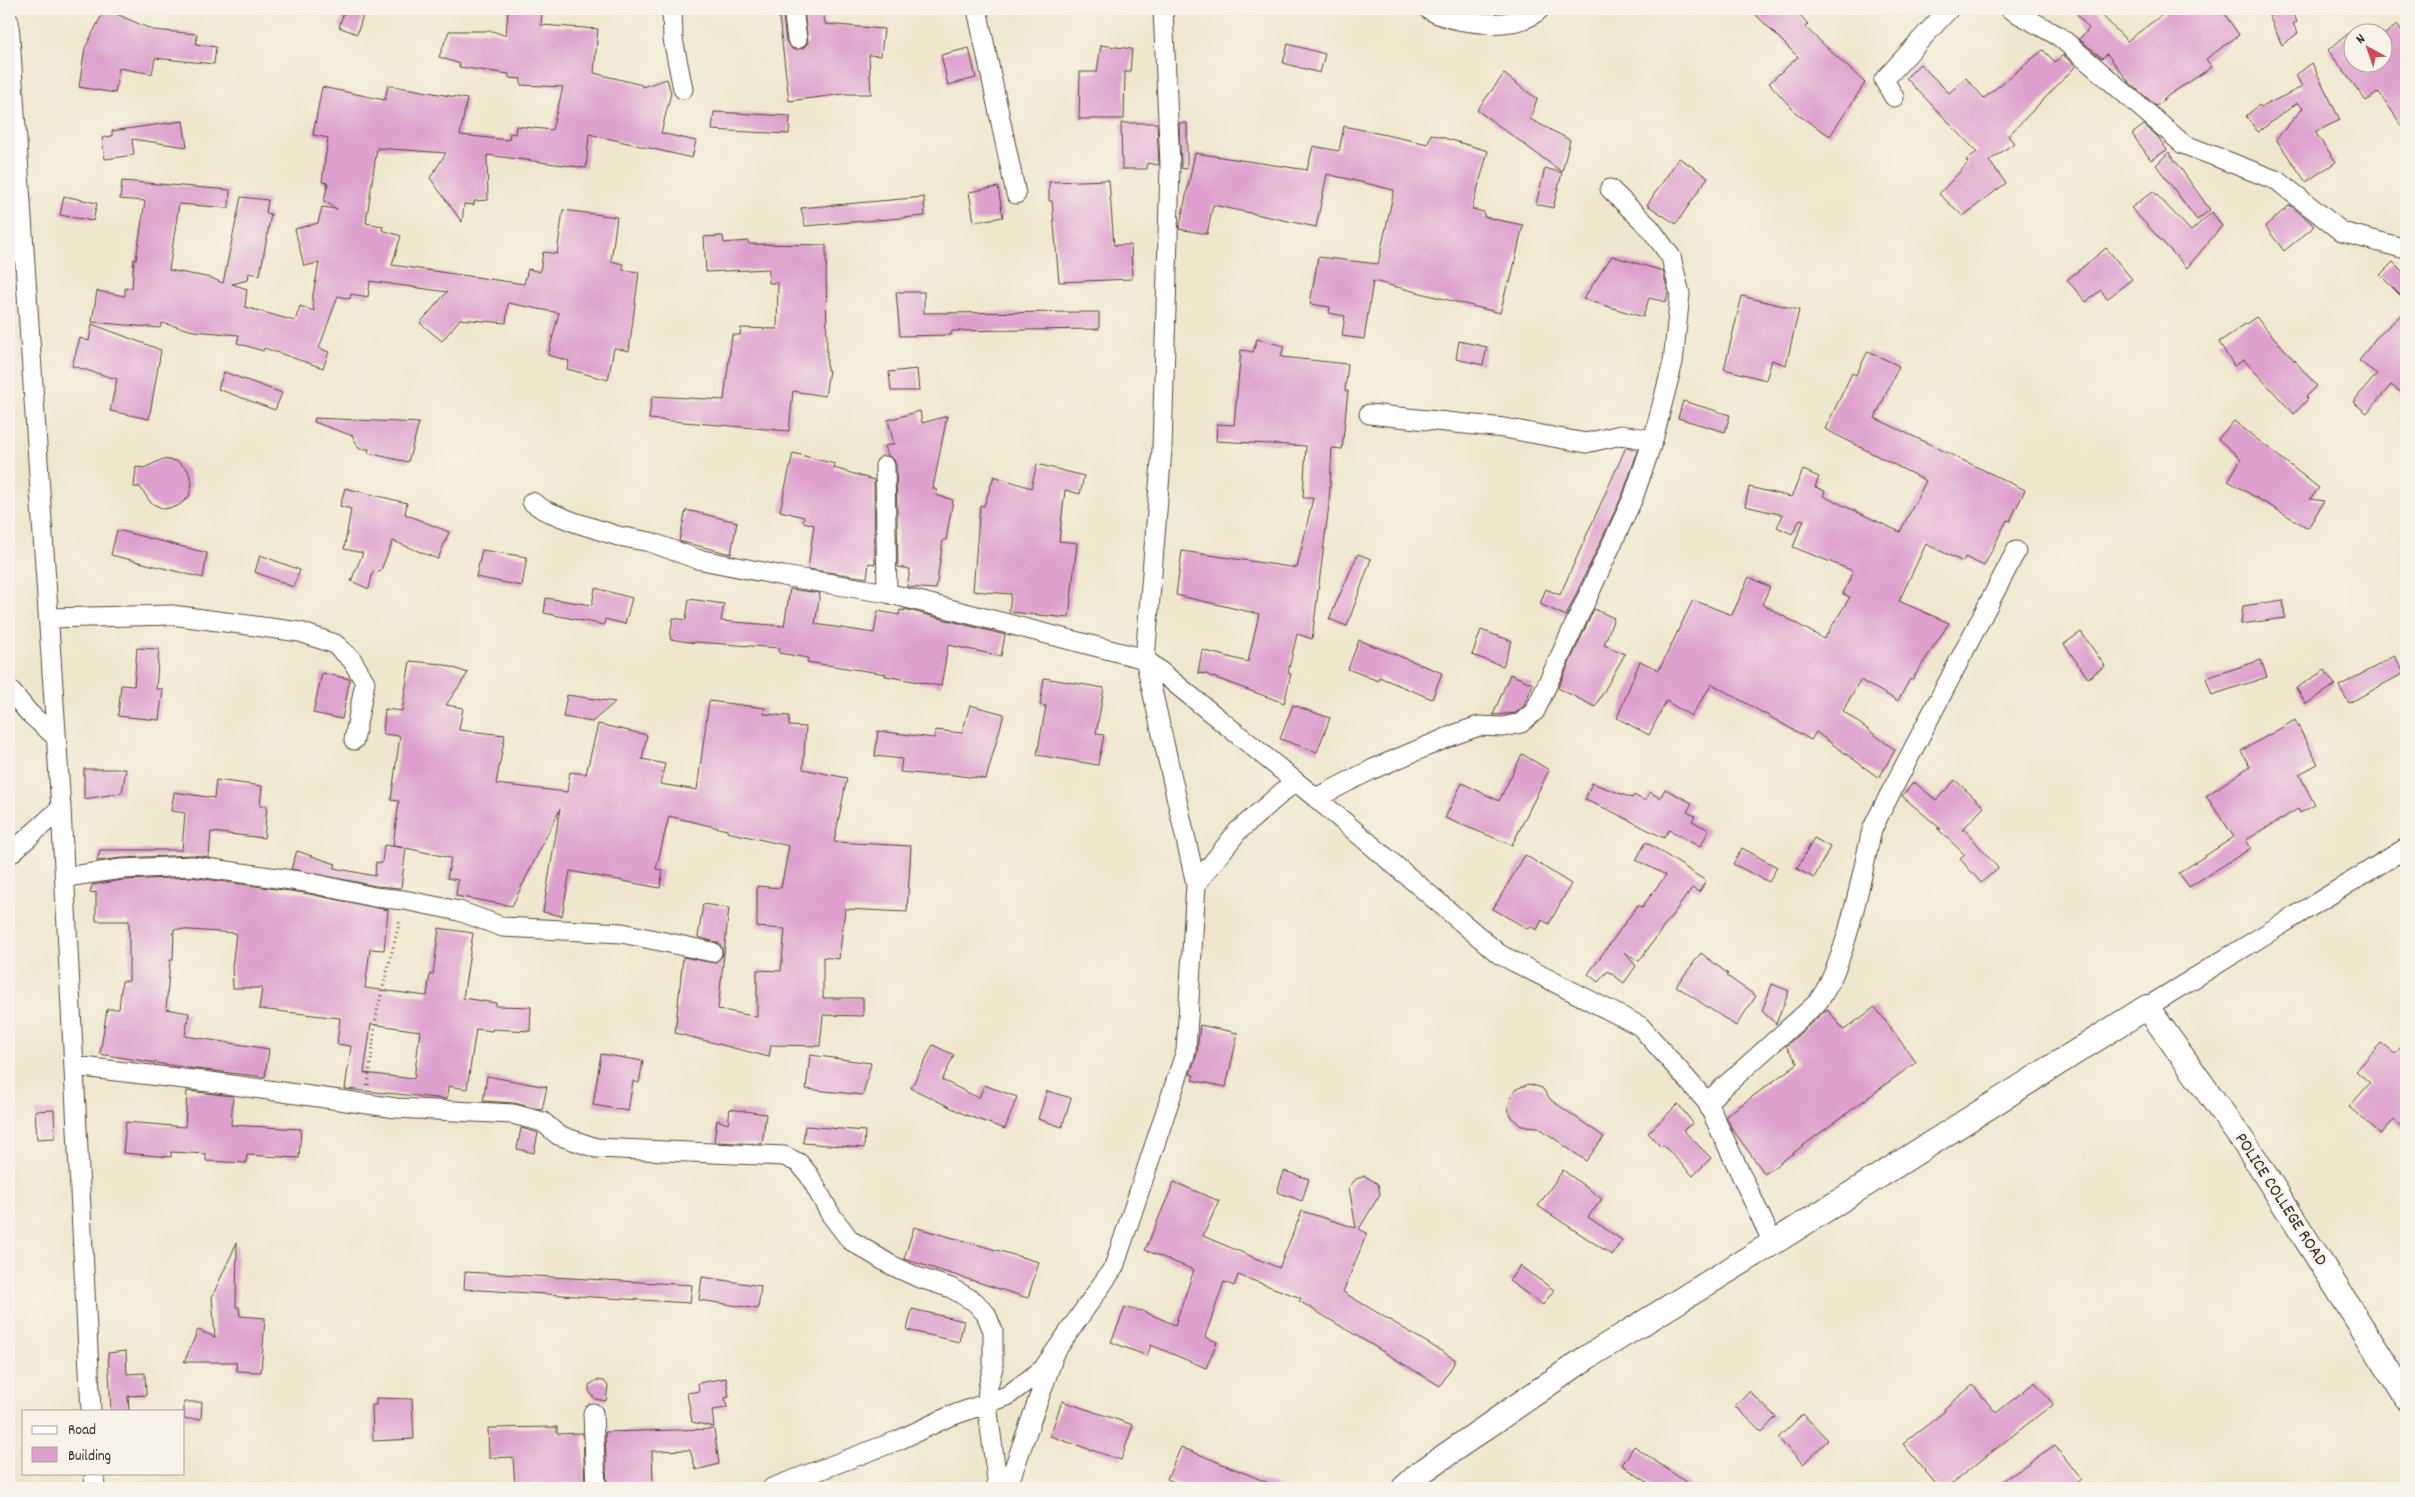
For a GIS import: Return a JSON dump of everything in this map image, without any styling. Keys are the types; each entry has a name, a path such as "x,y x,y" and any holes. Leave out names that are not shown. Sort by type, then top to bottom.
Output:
{"street":[{"path":"672,9 673,39 683,89"},
{"path":"793,9 797,39"},
{"path":"977,9 1016,194"},
{"path":"772,1488 899,1440 948,1417 1007,1396 1043,1368 1114,1267 1186,1051 1196,884 1145,659 1162,450 1170,166 1163,9"},
{"path":"1428,9 1436,14 1475,24 1517,20 1540,9"},
{"path":"1894,97 1884,80 1949,9"},
{"path":"2010,9 2060,36 2183,144 2278,181 2342,232 2406,249"},
{"path":"9,22 13,161 61,808 91,1410"},
{"path":"1316,798 1373,769 1456,734 1479,726 1503,727 1521,723 1535,710 1633,498 1653,440 1673,362 1680,294 1671,257 1650,228 1610,189"},
{"path":"1369,414 1504,428 1586,443 1621,435 1653,440"},
{"path":"885,466 887,593"},
{"path":"532,502 544,510 574,522 618,536 650,542 697,559 742,569 887,593 1145,659 1316,798 1499,954 1640,1026 1707,1102 1773,1244"},
{"path":"1707,1102 1817,1003 1827,988 1844,943 1872,830 1878,816 2016,551"},
{"path":"48,618 172,615 300,632 335,644 352,660 365,682 354,740"},
{"path":"9,689 29,713 56,737"},
{"path":"1196,884 1237,832 1295,781"},
{"path":"9,855 61,808"},
{"path":"1404,1488 1420,1473 1586,1358 1773,1244 2148,1007 2406,848"},
{"path":"64,877 122,869 192,866 306,882 374,897 404,900 459,910 503,927 622,934 712,952"},
{"name":"POLICE COLLEGE ROAD","path":"2148,1007 2252,1154 2406,1397"},
{"path":"74,1066 218,1083 396,1108 513,1114 535,1118 543,1122 558,1135 596,1148 784,1156 799,1163 809,1175 830,1214 850,1240 889,1264 917,1277 951,1288 975,1302 986,1314 993,1331 994,1351 987,1404 998,1488"},
{"path":"1007,1488 1055,1353"},
{"path":"593,1413 596,1488"},
{"path":"94,1474 95,1488"}],"path":[{"path":"365,1104 377,1011 392,957 404,900"}],"building":[{"path":"105,9 153,30 197,34 196,44 216,47 214,64 155,58 152,74 119,68 115,93 79,87 85,48"},
{"path":"345,9 365,9 357,34 339,27"},
{"path":"508,9 542,9 541,25 598,29 594,73 642,85 642,87 667,79 671,93 661,133 696,141 692,158 589,134 586,168 487,155 488,200 474,201 474,205 464,204 462,222 430,178 446,153 377,148 366,223 383,226 382,230 401,236 392,265 524,284 528,269 540,272 543,252 557,254 563,210 617,217 611,261 623,264 623,270 639,272 629,351 614,348 608,380 567,369 569,361 548,355 559,313 508,303 506,323 460,319 442,341 420,323 447,292 370,281 368,297 351,294 350,299 338,296 319,348 329,352 323,368 264,348 263,351 237,343 239,335 194,331 162,323 160,328 92,322 97,291 125,296 125,288 132,288 134,259 136,260 145,201 120,199 122,181 230,190 229,208 179,204 169,270 211,278 223,283 241,197 268,200 266,213 271,214 260,275 249,273 248,280 232,284 247,289 245,307 295,321 300,306 314,311 312,300 319,263 304,266 295,229 318,223 322,207 337,209 324,201 328,183 322,182 328,138 313,135 322,87 385,100 388,85 467,99 460,135 509,140 510,133 515,134 516,126 552,130 563,87 521,85 521,79 509,78 509,74 459,67 460,64 439,57 449,31 493,31 506,36"},
{"path":"778,9 782,9 786,41 793,50 803,48 808,43 804,9 823,9 825,24 884,29 881,56 869,55 871,94 844,94 789,101"},
{"path":"1750,9 1794,9 1808,24 1805,27 1865,83 1830,136 1798,115 1769,83 1798,57"},
{"path":"2073,9 2096,9 2127,41 2170,9 2221,9 2239,35 2206,59 2212,67 2163,99 2156,106 2128,81 2107,54 2102,58 2079,39 2089,29"},
{"path":"2266,9 2291,9 2297,22 2293,24 2298,33 2282,45"},
{"path":"2397,25 2406,38 2406,132 2379,92 2366,101 2344,72 2392,72 2392,29"},
{"path":"2342,39 2342,69 2328,50"},
{"path":"1288,44 1325,54 1320,73 1283,63"},
{"path":"1101,45 1132,49 1130,72 1125,72 1124,119 1079,119 1080,72 1097,72"},
{"path":"969,48 976,78 948,85 941,55"},
{"path":"2043,50 2055,62 2063,55 2076,66 2008,136 2014,143 1989,161 2006,183 1963,216 1939,194 1968,163 1966,160 1977,152 1906,78 1920,64 1949,93 1966,78 1984,98"},
{"path":"2312,63 2340,120 2315,132 2336,162 2306,182 2276,139 2303,108 2297,103 2258,132 2246,116 2259,105 2261,107 2302,87 2296,75"},
{"path":"1504,74 1537,99 1530,119 1570,140 1562,172 1477,110"},
{"path":"714,112 790,116 789,134 712,130"},
{"path":"183,121 187,147 132,139 134,155 105,159 102,138 112,136 112,131"},
{"path":"1121,123 1157,123 1159,165 1147,163 1147,169 1122,169"},
{"path":"1179,123 1187,123 1187,169 1181,168"},
{"path":"2144,125 2157,136 2167,150 2151,160 2132,134"},
{"path":"1344,126 1428,144 1431,134 1488,151 1472,209 1484,212 1484,217 1523,225 1510,283 1508,282 1500,313 1373,281 1364,339 1342,336 1345,316 1329,313 1330,307 1310,304 1318,257 1378,264 1394,190 1327,174 1316,227 1213,205 1207,234 1179,229 1195,153 1307,170 1313,146 1339,151"},
{"path":"2169,152 2210,210 2197,220 2156,165"},
{"path":"1679,158 1708,177 1676,224 1647,205"},
{"path":"1545,168 1562,173 1553,208 1536,204"},
{"path":"1109,180 1114,245 1131,245 1132,279 1059,282 1052,201 1049,201 1049,182"},
{"path":"998,187 1003,217 974,222 969,192"},
{"path":"2153,191 2191,231 2212,212 2222,226 2187,268 2131,208"},
{"path":"64,196 97,203 93,221 60,215"},
{"path":"924,197 925,216 805,226 801,208"},
{"path":"2290,205 2315,226 2284,251 2265,226"},
{"path":"723,236 724,243 748,241 749,244 826,245 827,370 829,370 825,396 793,391 789,431 649,419 652,396 724,400 732,335 740,335 741,328 777,329 778,283 769,283 769,269 706,272 704,237"},
{"path":"2106,248 2132,279 2107,299 2101,290 2086,302 2067,280"},
{"path":"1612,256 1663,271 1668,293 1666,302 1649,298 1643,317 1583,299"},
{"path":"2393,262 2406,275 2406,301 2380,275"},
{"path":"896,292 924,292 924,313 1099,312 1099,329 952,331 951,335 900,336"},
{"path":"1742,296 1799,310 1786,365 1772,360 1766,380 1724,369"},
{"path":"2406,310 2406,396 2391,385 2367,413 2353,402 2377,374 2359,361 2375,339"},
{"path":"2256,317 2317,386 2306,397 2308,399 2294,414 2244,360 2234,366 2219,342"},
{"path":"92,324 161,350 149,419 110,411 117,379 72,366 80,338 89,341"},
{"path":"1257,339 1284,346 1281,357 1348,364 1345,391 1348,391 1342,449 1332,448 1329,505 1312,639 1297,634 1288,673 1291,674 1284,703 1207,674 1198,673 1202,650 1248,662 1259,614 1176,595 1182,551 1297,568 1313,498 1303,498 1306,446 1216,441 1217,424 1234,425 1241,350 1253,352"},
{"path":"1459,341 1487,347 1483,365 1456,359"},
{"path":"1868,351 1899,366 1875,418 2025,490 2010,521 2007,520 1984,566 1965,557 1963,562 1926,544 1899,601 1949,623 1912,680 1910,679 1898,701 1860,680 1843,711 1895,750 1879,778 1816,732 1811,740 1712,684 1691,716 1666,701 1649,735 1617,718 1640,661 1659,670 1693,600 1732,615 1749,577 1770,587 1762,604 1824,639 1850,597 1843,594 1853,571 1793,547 1804,520 1800,519 1792,534 1777,527 1783,515 1745,506 1749,487 1791,497 1803,470 1819,477 1815,487 1825,491 1823,496 1900,532 1926,481 1825,429 1852,373 1856,375"},
{"path":"917,369 919,391 891,391 889,372"},
{"path":"224,372 282,393 275,410 218,389"},
{"path":"1683,401 1730,415 1725,432 1678,418"},
{"path":"920,411 922,423 947,416 933,488 937,490 936,495 953,500 946,540 943,540 936,589 907,587 910,569 898,567 896,466 894,460 888,456 885,446 894,444 888,420"},
{"path":"315,418 419,423 408,462 368,453 369,449 359,449 353,436 314,422"},
{"path":"2234,421 2319,488 2310,499 2324,501 2308,528 2228,481 2241,459 2218,439"},
{"path":"1626,447 1638,450 1623,494 1566,616 1540,604 1546,589 1560,595"},
{"path":"793,453 835,464 834,468 874,480 875,564 869,563 867,578 808,569 814,525 803,522 804,517 780,511"},
{"path":"163,459 177,461 188,470 192,483 189,497 178,506 164,509 151,503 140,487 134,487 136,467 144,468"},
{"path":"1037,464 1084,476 1080,494 1065,490 1059,541 1077,543 1069,618 1009,612 1011,594 973,591 980,505 984,506 994,476 1031,488"},
{"path":"345,488 407,503 405,514 449,532 438,559 393,541 380,572 373,571 369,589 351,581 363,553 344,549 351,509 340,506"},
{"path":"686,510 737,522 731,554 679,541"},
{"path":"117,530 207,553 203,578 111,555"},
{"path":"482,550 527,557 522,586 476,577"},
{"path":"1358,554 1371,559 1347,626 1329,619"},
{"path":"260,555 300,570 293,587 255,572"},
{"path":"595,588 632,598 625,624 605,619 604,625 544,613 546,598 592,605"},
{"path":"790,589 820,593 815,624 874,633 878,611 899,615 900,610 904,611 904,609 1005,635 1001,656 948,645 941,686 885,676 886,674 807,662 808,658 779,653 780,648 695,643 670,639 673,618 686,620 689,599 724,604 721,621 784,626"},
{"path":"2283,600 2285,618 2241,624 2243,606"},
{"path":"1594,609 1614,618 1604,645 1625,654 1595,707 1558,688"},
{"path":"1481,630 1512,641 1503,666 1472,655"},
{"path":"2081,632 2105,666 2088,678 2064,644"},
{"path":"1359,640 1442,673 1432,699 1379,677 1378,681 1348,669"},
{"path":"137,648 159,649 156,689 163,689 159,720 118,716 121,685 134,686"},
{"path":"2395,656 2404,673 2349,703 2339,686"},
{"path":"2261,660 2267,677 2212,695 2206,678"},
{"path":"410,661 442,664 468,673 446,705 463,708 459,730 505,735 496,784 567,792 570,772 586,774 598,724 647,735 642,759 665,764 660,784 697,790 709,701 765,708 764,714 789,716 789,726 806,727 803,769 847,778 834,842 911,846 907,912 845,909 839,959 823,957 823,998 863,998 863,1016 823,1015 820,1046 771,1045 769,1057 675,1033 683,957 715,963 723,955 719,943 698,937 703,904 729,908 718,1009 757,1017 757,970 781,971 785,929 757,927 757,886 781,888 789,846 727,832 727,830 669,816 656,869 663,870 660,888 570,871 562,916 543,912 560,809 512,906 456,896 458,880 447,878 451,858 406,848 401,888 376,886 291,869 297,851 336,864 334,868 375,876 376,862 382,863 384,845 404,848 393,845 399,801 391,800 400,736 383,734 385,709 402,711"},
{"path":"2325,670 2335,685 2306,704 2296,688"},
{"path":"322,673 350,679 342,719 313,713"},
{"path":"1510,674 1533,684 1524,706 1516,713 1493,715"},
{"path":"1044,678 1104,688 1096,734 1104,735 1098,765 1037,755 1046,706 1040,705"},
{"path":"567,695 615,702 592,722 563,717"},
{"path":"970,705 1004,714 986,779 945,774 932,775 900,772 902,759 875,756 878,731 934,738 935,730 962,733"},
{"path":"1293,705 1330,718 1317,752 1280,739"},
{"path":"2295,720 2318,764 2299,774 2315,805 2300,813 2298,809 2246,840 2251,848 2189,887 2179,873 2234,837 2206,796 2250,766 2241,751"},
{"path":"1522,754 1549,770 1512,845 1445,818 1462,783 1499,801"},
{"path":"84,769 126,769 122,793 84,799"},
{"path":"216,780 262,786 260,806 267,806 264,838 211,832 209,857 192,855 97,861 100,850 182,850 185,813 171,811 174,792 214,798"},
{"path":"1955,780 1984,807 1962,830 1965,830 1998,868 1981,883 1960,859 1965,855 1937,828 1941,829 1902,796 1914,782 1936,800"},
{"path":"1592,783 1632,798 1634,795 1645,801 1649,792 1660,798 1665,789 1692,803 1687,812 1695,816 1692,821 1709,830 1700,847 1669,830 1664,838 1585,800"},
{"path":"1814,838 1830,847 1814,878 1797,869"},
{"path":"1646,842 1706,881 1699,892 1692,888 1639,961 1624,952 1636,966 1624,983 1608,971 1598,982 1588,974 1638,905 1642,907 1666,875 1636,860"},
{"path":"1742,848 1777,867 1769,882 1733,864"},
{"path":"1525,855 1571,884 1549,924 1542,920 1537,930 1529,926 1528,929 1493,909"},
{"path":"191,877 304,893 388,910 384,950 370,949 365,988 427,996 430,974 433,975 439,928 473,933 463,998 496,1003 496,1006 531,1007 530,1031 476,1029 467,1089 448,1086 447,1099 345,1089 351,1046 337,1044 340,1018 259,1009 262,988 233,988 232,967 236,933 174,929 173,960 170,960 166,1009 189,1013 185,1036 269,1049 265,1077 188,1068 100,1054 107,1009 119,1009 122,981 129,981 129,921 96,921 96,892 90,893 92,885 123,880","holes":["371,1024 420,1031 414,1079 364,1073"]},
{"path":"1701,953 1728,974 1727,976 1756,996 1736,1026 1676,986"},
{"path":"1772,984 1789,991 1776,1024 1762,1011"},
{"path":"1875,1007 1916,1062 1765,1174 1732,1129 1726,1116 1798,1063 1786,1046 1827,1009 1844,1030"},
{"path":"1200,1025 1238,1033 1226,1087 1192,1080 1194,1075 1190,1074 1197,1054"},
{"path":"2406,1041 2406,1131 2394,1120 2381,1134 2349,1107 2370,1083 2356,1071 2381,1043 2395,1054"},
{"path":"933,1045 954,1055 942,1080 979,1098 984,1085 1017,1097 1005,1129 966,1115 911,1088"},
{"path":"601,1054 643,1061 639,1083 633,1081 628,1111 593,1105"},
{"path":"810,1055 871,1063 863,1095 806,1089"},
{"path":"487,1076 547,1087 542,1110 514,1103 483,1101"},
{"path":"1529,1084 1542,1088 1551,1100 1604,1137 1586,1161 1538,1127 1521,1126 1510,1116 1508,1108 1512,1094 1516,1089"},
{"path":"187,1091 233,1096 231,1125 301,1129 299,1158 247,1155 246,1163 206,1161 206,1154 171,1152 171,1157 123,1153 126,1122 185,1127"},
{"path":"1047,1091 1071,1098 1062,1127 1038,1119"},
{"path":"1678,1104 1693,1123 1683,1130 1711,1158 1693,1176 1663,1145 1661,1147 1648,1133"},
{"path":"730,1109 766,1114 762,1144 714,1142 717,1120 728,1124"},
{"path":"54,1110 55,1138 37,1139 35,1111"},
{"path":"805,1126 865,1131 864,1148 803,1143"},
{"path":"521,1128 538,1133 534,1153 517,1149"},
{"path":"1563,1170 1602,1199 1588,1217 1622,1240 1612,1255 1538,1206"},
{"path":"1284,1171 1309,1179 1302,1201 1277,1192"},
{"path":"1365,1176 1378,1184 1380,1194 1359,1229 1367,1233 1343,1292 1456,1360 1440,1386 1299,1301 1301,1298 1238,1275 1234,1286 1224,1282 1205,1337 1217,1342 1206,1368 1151,1345 1147,1356 1111,1342 1125,1308 1143,1311 1175,1325 1194,1270 1145,1250 1174,1182 1219,1201 1203,1236 1279,1268 1302,1211 1356,1228 1349,1187 1356,1179"},
{"path":"914,1227 1039,1262 1028,1298 904,1259"},
{"path":"237,1242 236,1307 239,1307 240,1316 265,1318 261,1372 237,1371 236,1362 184,1362 198,1330 215,1337 212,1297"},
{"path":"1520,1266 1554,1290 1543,1305 1509,1281"},
{"path":"465,1272 692,1285 690,1303 464,1289"},
{"path":"702,1277 761,1286 758,1309 699,1300"},
{"path":"912,1309 964,1321 959,1342 907,1330"},
{"path":"126,1351 127,1374 145,1373 146,1395 128,1396 129,1410 111,1410 108,1353"},
{"path":"726,1378 729,1397 725,1398 727,1408 712,1410 714,1427 692,1422 687,1393 699,1391 698,1383"},
{"path":"597,1380 604,1381 608,1386 606,1401 595,1399 589,1391 589,1385"},
{"path":"2035,1382 2053,1404 1946,1488 1939,1488 1903,1444 1945,1411 1944,1409 1973,1385 1996,1413"},
{"path":"1749,1391 1776,1417 1762,1432 1735,1406"},
{"path":"376,1398 412,1399 414,1439 373,1441 372,1405 376,1405"},
{"path":"1062,1401 1133,1425 1121,1460 1050,1436"},
{"path":"184,1402 202,1402 201,1419 185,1419"},
{"path":"1803,1414 1828,1440 1803,1464 1778,1438"},
{"path":"557,1427 557,1434 583,1433 585,1487 515,1488 513,1457 489,1458 488,1428"},
{"path":"714,1429 719,1464 696,1470 690,1450 652,1451 653,1483 607,1488 605,1432"},
{"path":"2055,1445 2081,1479 2069,1488 1992,1488"},
{"path":"1634,1446 1694,1488 1656,1488 1622,1465"},
{"path":"1181,1447 1281,1488 1189,1488 1167,1479"}]}
